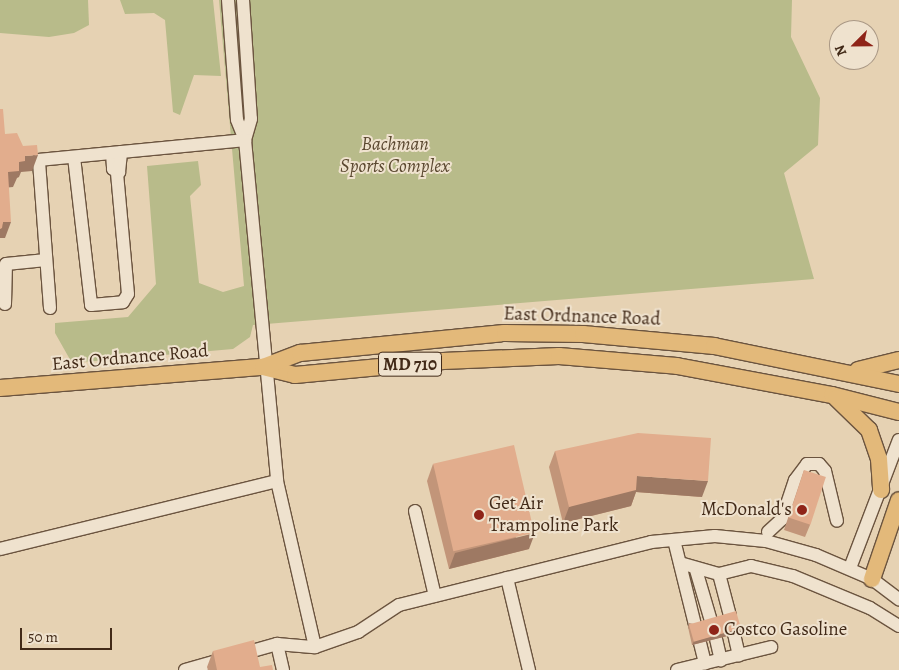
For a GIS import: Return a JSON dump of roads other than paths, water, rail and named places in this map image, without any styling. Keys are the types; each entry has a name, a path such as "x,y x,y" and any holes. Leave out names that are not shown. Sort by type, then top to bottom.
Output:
{"main road":[{"name":"East Ordnance Road","path":"0,388 264,367 300,353 506,333 568,334 714,346 848,371 899,384"},
{"name":"East Ordnance Road","path":"264,367 295,375 443,360 559,356 676,366 832,395 899,412"},
{"path":"848,371 899,360"},
{"path":"832,395 869,430 879,460 881,490"},
{"path":"872,579 899,500"}],"lane":[{"path":"228,0 237,120 245,140 264,367 277,481 315,647"},
{"path":"243,0 251,119 245,140"},
{"path":"50,308 39,160 245,140"},
{"path":"78,156 87,302 123,302 128,294 117,172 122,169 117,152"},
{"path":"5,304 6,264 46,260"},
{"path":"850,568 899,440"},
{"path":"768,532 782,519 795,480 807,464 819,464 825,472 837,521"},
{"path":"0,549 277,481"},
{"path":"415,511 435,596"},
{"path":"184,670 277,644 315,647 358,632 399,605 674,540 714,536 766,541 850,568 872,579 899,599"},
{"path":"674,540 695,625"},
{"path":"680,563 696,570 719,574 751,566 793,576 870,608 899,626"},
{"path":"696,570 711,621"},
{"path":"719,574 730,616"},
{"path":"507,578 529,670"},
{"path":"734,634 739,655"},
{"path":"716,639 721,660"},
{"path":"700,643 705,664"},
{"path":"277,644 283,670"},
{"path":"677,670 771,647"}],"place":[{"name":"McDonald's","path":"802,510"},
{"name":"Get Air Trampoline Park","path":"479,515"},
{"name":"Costco Gasoline","path":"714,630"}],"park label":[{"name":"Bachman Sports Complex","path":"395,156"}]}
